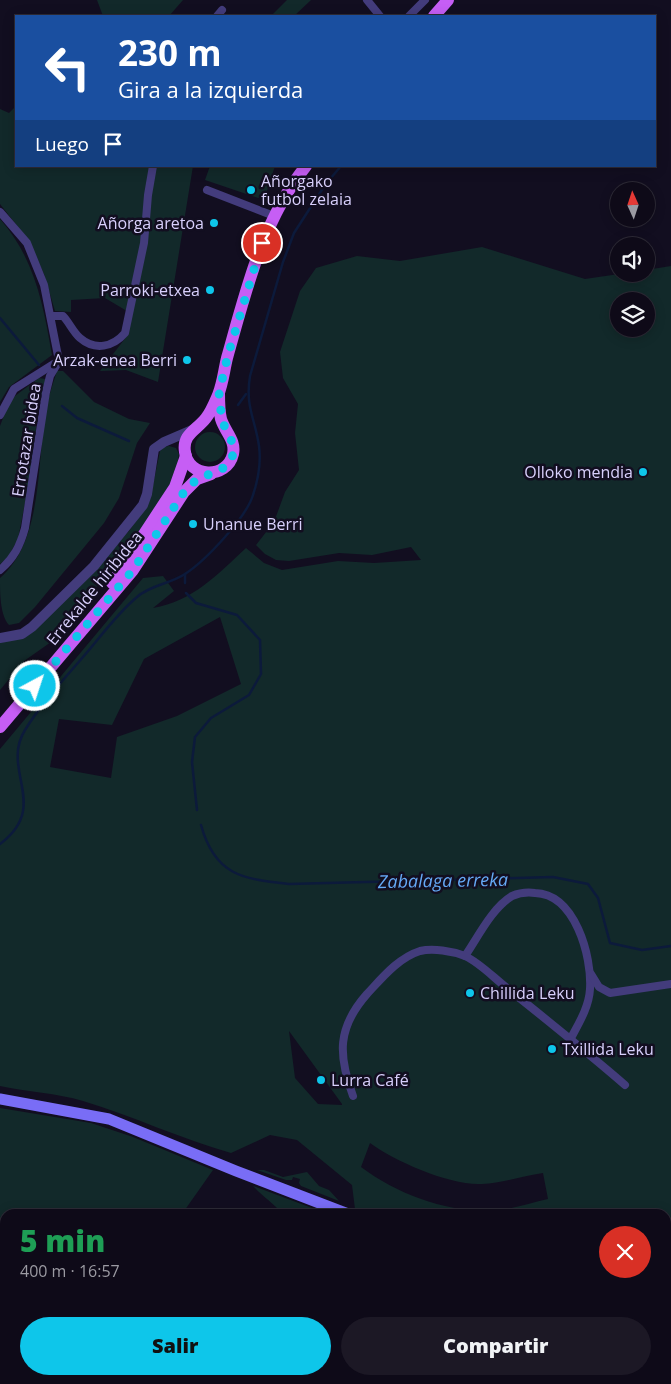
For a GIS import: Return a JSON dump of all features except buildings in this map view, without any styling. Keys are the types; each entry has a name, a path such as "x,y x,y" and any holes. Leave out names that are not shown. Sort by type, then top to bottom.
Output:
{"main road":[{"path":"435,15 448,0"},
{"path":"219,393 222,421 232,438 234,452 228,464 214,473 200,471 194,468 185,453 186,441 206,418 219,393 258,254 274,216 305,167"},
{"path":"195,429 211,424 227,431"},
{"name":"Errekalde hiribidea","path":"0,715 109,586 131,557 175,487 185,453"},
{"name":"Errekalde hiribidea","path":"0,727 133,570 184,492 197,479 214,473"},
{"path":"0,1099 109,1119 236,1172 335,1209"}],"street":[{"path":"367,0 379,15"},
{"path":"410,15 425,0"},
{"path":"51,316 63,316 79,338 95,345 107,346 117,343 125,333 144,243 153,167"},
{"path":"207,190 274,216"},
{"path":"0,212 27,244 44,285 59,361"},
{"name":"Errotazar bidea","path":"0,415 14,389 59,361"},
{"name":"Errotazar bidea","path":"0,570 11,561 20,546 25,528 46,392 50,376 59,361"},
{"path":"0,638 22,634 32,627 94,566 143,505 149,488 154,449 195,429"},
{"path":"169,441 185,453"},
{"path":"465,956 502,905 513,896 526,892 541,893 553,896 564,905 573,917 591,974 600,986 610,993 671,984"},
{"path":"353,1096 346,1079 342,1052 342,1035 350,1017 365,996 388,971 403,959 419,952 433,950 465,956 570,1038 625,1085"},
{"path":"570,1038 584,1015 590,992 591,974"}],"green space":[{"path":"97,0 183,0 170,15 103,15"},
{"path":"287,0 311,0 295,15 272,15"},
{"path":"15,107 15,167 193,167 158,382 126,370 100,371 127,336 132,314 105,298 71,300 71,312 55,311 44,274 29,241 0,204 0,109 9,113"},
{"name":"Añorgako futbol zelaia","path":"210,167 275,167 264,200 205,180"},
{"path":"0,219 22,250 36,283 52,355 9,387 0,402"},
{"path":"482,247 585,279 610,275 610,282 655,282 655,269 671,266 671,1209 505,1209 548,1199 543,1173 497,1182 469,1184 423,1171 393,1157 370,1143 361,1167 375,1177 422,1200 462,1209 355,1209 352,1185 297,1140 270,1135 231,1153 83,1101 0,1086 0,749 143,578 163,576 174,591 153,608 167,605 204,586 246,548 264,563 282,570 338,561 374,563 421,560 411,547 372,555 339,553 289,561 276,560 265,554 256,545 274,522 285,492 299,470 295,433 298,404 283,378 280,352 300,291 316,268 357,256 400,261","holes":["220,617 241,684 177,716 117,737 111,778 50,767 59,719 112,725 144,659","289,1031 342,1104 318,1104 295,1078"]},
{"path":"57,371 63,371 94,402 129,419 150,423 137,443 119,498 104,523 35,607 19,623 9,625 2,610 0,578 14,563 24,545 31,524 46,410"},
{"path":"39,378 45,379 46,384 39,401 31,472 18,539 8,557 0,564 0,426 8,405 15,396"},
{"path":"210,432 221,436 225,447 221,458 210,462 199,458 195,447 199,436"},
{"path":"163,447 176,448 179,454 175,480 136,539 51,642 24,661 0,690 0,643 28,635 129,531 144,510 151,495 160,451"},
{"path":"0,1108 91,1123 133,1137 213,1170 186,1209 0,1209"},
{"path":"257,1170 264,1170 283,1177 307,1172 319,1186 329,1190 339,1201 301,1186 299,1183 300,1179 293,1177 292,1180 286,1180"},
{"path":"253,1186 315,1209 278,1209"}],"waterway":[{"path":"0,844 15,830 22,816 24,802 18,759 19,745 25,730 40,709 130,603 142,593 179,577 193,568 234,527 249,504 259,471 260,458 249,396 250,376 283,262 294,233 325,185 340,167"},
{"path":"0,318 39,365"},
{"path":"238,405 246,394"},
{"path":"62,406 77,418 129,441"},
{"name":"Zabalaga erreka","path":"185,574 185,583"},
{"name":"Zabalaga erreka","path":"186,593 196,603 237,615 260,640 261,674 249,695 211,718 195,737 192,762 197,810"},
{"name":"Zabalaga erreka","path":"201,825 214,855 223,865 245,877 289,884 553,877 588,884 598,898 610,943 642,950 671,946"}],"place":[{"name":"Añorgako futbol zelaia","path":"251,190"},
{"name":"Añorga aretoa","path":"214,223"},
{"name":"Parroki-etxea","path":"210,290"},
{"name":"Arzak-enea Berri","path":"187,360"},
{"name":"Olloko mendia","path":"643,472"},
{"name":"Unanue Berri","path":"193,524"},
{"name":"Chillida Leku","path":"470,993"},
{"name":"Txillida Leku","path":"552,1049"},
{"name":"Lurra Café","path":"321,1080"}],"route":[{"path":"35,686 133,570 184,492 197,479 221,470 232,459 234,446 232,438 222,421 219,393 228,355 262,243"}]}
